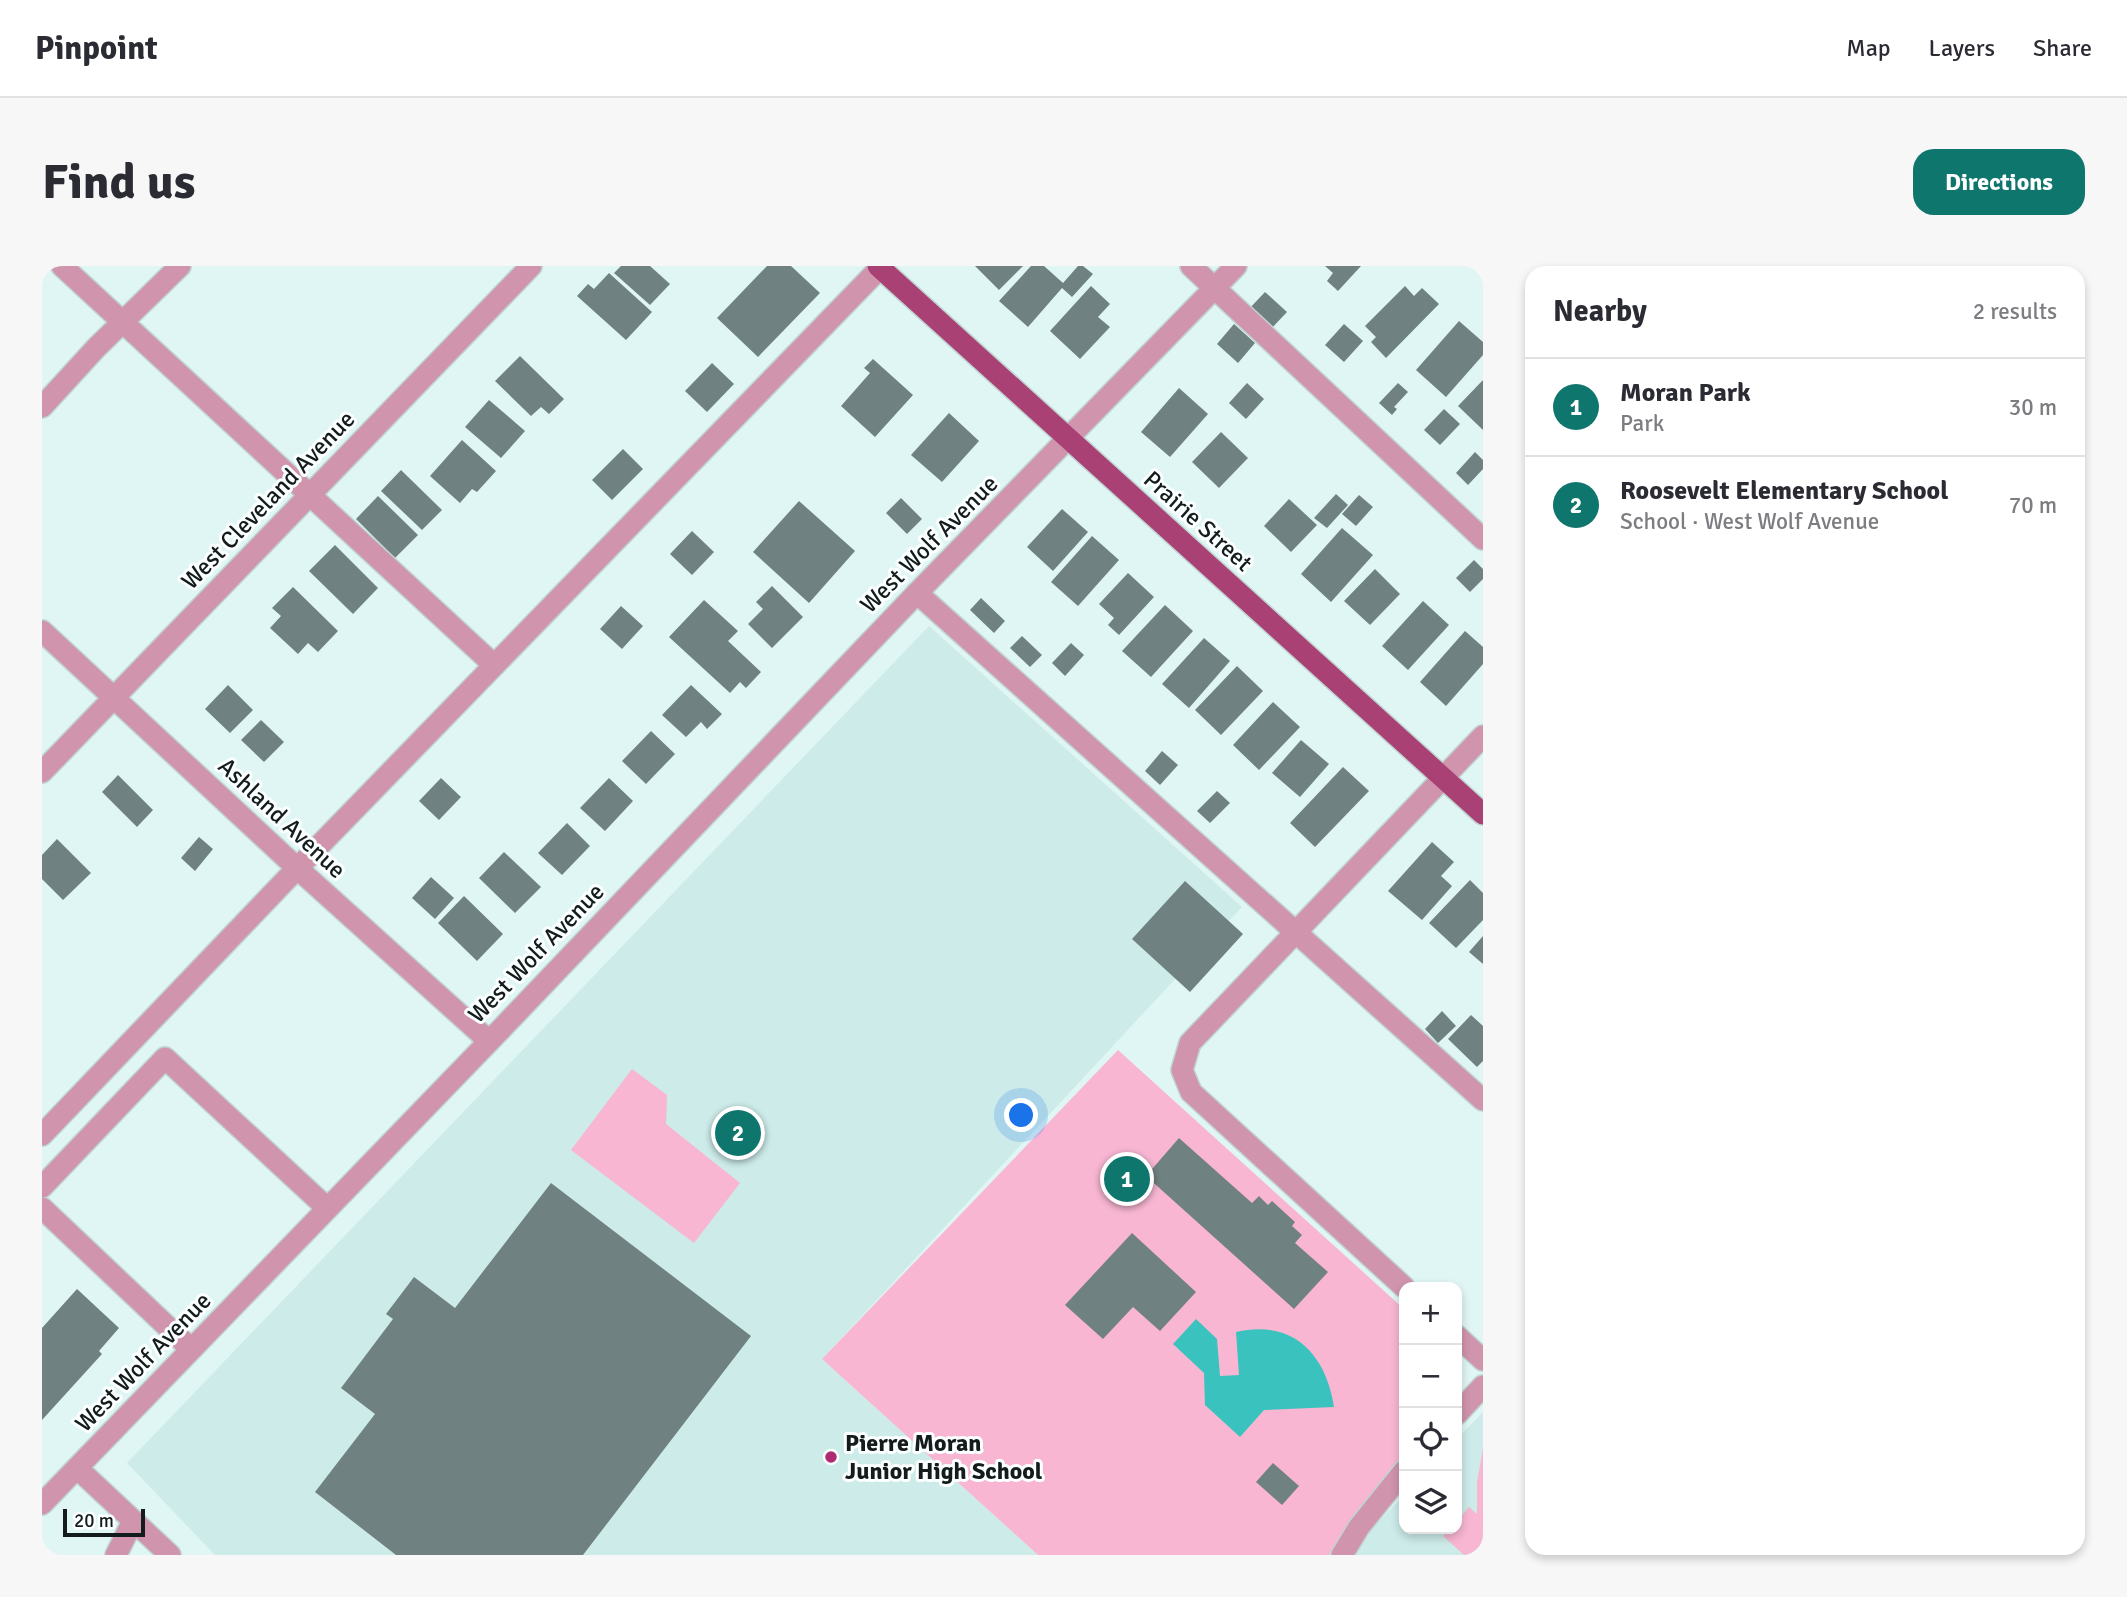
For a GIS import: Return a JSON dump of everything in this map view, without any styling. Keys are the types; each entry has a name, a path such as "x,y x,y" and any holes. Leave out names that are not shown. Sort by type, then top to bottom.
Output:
{"main road":[{"name":"Prairie Street","path":"879,267 1483,814"}],"street":[{"path":"62,266 494,665"},
{"path":"42,407 180,266"},
{"name":"West Cleveland Avenue","path":"42,772 531,266"},
{"path":"1191,266 1483,539"},
{"name":"West Wolf Avenue","path":"42,1504 916,593 1236,266"},
{"path":"42,1135 879,267"},
{"path":"916,593 1483,1100"},
{"name":"Ashland Avenue","path":"42,631 297,868 489,1041"},
{"path":"1399,1282 1191,1092 1182,1070 1189,1043 1483,736"},
{"path":"42,1187 165,1058 327,1209"},
{"path":"42,1208 191,1349"},
{"path":"1462,1341 1483,1360"},
{"path":"1462,1409 1483,1386"},
{"path":"77,1468 170,1555"},
{"path":"1342,1555 1359,1527 1399,1477"},
{"path":"116,1555 133,1521"}],"shaded area":[{"path":"929,626 1242,907 822,1359 1038,1555 215,1555 127,1463"},
{"path":"1118,1050 1399,1304 1399,1470 1329,1555 1038,1555 822,1359"},
{"path":"632,1069 667,1095 666,1124 740,1183 694,1243 571,1150"},
{"path":"1483,1412 1483,1555 1347,1555 1399,1500 1399,1534 1462,1534 1462,1434"},
{"path":"1483,1448 1483,1555 1464,1555 1443,1536 1462,1534 1462,1515 1469,1507 1477,1514 1477,1483"}],"water":[{"path":"1196,1319 1217,1339 1220,1376 1239,1375 1236,1332 1256,1329 1290,1336 1315,1357 1330,1388 1334,1407 1264,1410 1240,1437 1205,1405 1204,1373 1173,1344"}],"building":[{"path":"621,266 650,266 670,284 650,305 614,273"},
{"path":"767,266 791,266 820,293 758,357 717,318"},
{"path":"975,266 1023,266 999,290"},
{"path":"1031,266 1044,266 1063,283 1078,266 1083,266 1093,274 1072,297 1062,288 1028,327 999,301"},
{"path":"1325,266 1361,266 1338,291 1327,281 1333,273"},
{"path":"609,273 652,312 626,340 577,296 588,284 594,289"},
{"path":"1091,286 1110,304 1098,317 1110,327 1080,359 1050,331"},
{"path":"1405,286 1414,296 1422,288 1439,304 1386,358 1371,342 1376,337 1365,326"},
{"path":"1265,292 1287,312 1270,330 1248,310"},
{"path":"1459,321 1483,342 1483,355 1446,397 1416,370"},
{"path":"1234,324 1255,343 1238,363 1217,344"},
{"path":"1344,324 1363,341 1344,362 1325,345"},
{"path":"520,356 564,399 549,414 541,407 531,416 495,381"},
{"path":"873,359 913,395 875,437 841,406 870,373 864,368"},
{"path":"712,363 734,384 707,412 685,391"},
{"path":"1483,380 1483,430 1458,406"},
{"path":"1247,383 1264,399 1246,419 1229,403"},
{"path":"1398,383 1408,392 1394,407 1397,409 1392,415 1379,403"},
{"path":"1179,388 1208,414 1170,457 1141,432"},
{"path":"489,400 525,431 501,458 465,427"},
{"path":"1444,409 1460,424 1440,445 1424,430"},
{"path":"949,413 979,441 942,482 911,455"},
{"path":"1221,432 1248,458 1219,488 1192,462"},
{"path":"462,440 496,471 477,492 472,489 460,503 430,476"},
{"path":"623,449 643,469 612,500 592,480"},
{"path":"1475,452 1483,460 1483,469 1468,485 1456,473"},
{"path":"401,470 442,510 422,530 381,491"},
{"path":"1336,494 1348,505 1327,528 1314,518"},
{"path":"1359,495 1373,507 1356,526 1342,514"},
{"path":"378,496 418,535 395,558 356,519"},
{"path":"901,498 922,519 907,534 886,513"},
{"path":"1289,499 1317,525 1291,552 1264,526"},
{"path":"799,501 855,551 809,603 753,552"},
{"path":"1062,509 1088,532 1053,571 1027,547"},
{"path":"1342,528 1373,555 1331,602 1301,574"},
{"path":"692,531 714,552 692,575 670,554"},
{"path":"1092,536 1119,560 1078,606 1051,582"},
{"path":"335,545 378,588 353,614 309,571"},
{"path":"1474,560 1483,569 1483,579 1470,592 1456,578"},
{"path":"1375,569 1400,594 1370,625 1344,601"},
{"path":"1128,573 1154,597 1119,635 1108,625 1114,618 1099,604"},
{"path":"772,586 803,617 772,648 748,624 763,609 756,602"},
{"path":"293,587 338,631 318,652 308,643 298,654 270,628 281,616 272,608"},
{"path":"981,598 1005,621 994,633 970,610"},
{"path":"704,600 738,631 728,641 761,672 746,688 740,682 730,693 669,637"},
{"path":"1423,601 1449,625 1408,670 1382,646"},
{"path":"1165,605 1193,631 1151,677 1122,651"},
{"path":"621,606 643,626 622,649 600,629"},
{"path":"1465,631 1483,647 1483,664 1446,706 1420,682"},
{"path":"1022,636 1042,655 1030,667 1010,648"},
{"path":"1204,638 1230,661 1189,708 1162,684"},
{"path":"1071,643 1084,655 1065,676 1052,663"},
{"path":"1237,666 1263,691 1221,735 1195,710"},
{"path":"228,685 253,710 230,733 205,709"},
{"path":"691,685 722,714 707,729 701,722 686,737 662,715"},
{"path":"1273,702 1300,727 1259,770 1233,745"},
{"path":"261,720 284,742 264,762 241,740"},
{"path":"651,731 675,754 646,784 622,761"},
{"path":"1301,740 1329,764 1300,797 1272,773"},
{"path":"1162,751 1178,765 1160,785 1145,771"},
{"path":"1343,767 1369,791 1315,847 1290,823"},
{"path":"118,775 153,810 137,827 102,792"},
{"path":"441,778 461,797 439,820 419,801"},
{"path":"609,778 633,801 605,831 580,808"},
{"path":"1217,791 1230,803 1210,823 1197,811"},
{"path":"567,823 590,846 562,875 538,853"},
{"path":"199,837 213,849 195,871 181,858"},
{"path":"57,839 91,873 63,900 42,879 42,855"},
{"path":"1432,842 1454,862 1441,876 1452,886 1422,920 1388,891"},
{"path":"504,852 541,887 515,913 479,878"},
{"path":"431,877 454,898 435,919 412,898"},
{"path":"1470,880 1483,893 1483,920 1456,948 1429,923"},
{"path":"1185,881 1243,934 1190,992 1132,939"},
{"path":"464,896 503,934 477,961 438,923"},
{"path":"1483,936 1483,964 1469,952"},
{"path":"1442,1011 1456,1026 1438,1043 1425,1029"},
{"path":"1471,1015 1483,1026 1483,1061 1477,1067 1448,1039"},
{"path":"1179,1138 1252,1203 1259,1196 1268,1205 1272,1201 1295,1222 1292,1226 1302,1235 1295,1243 1328,1272 1294,1309 1146,1176"},
{"path":"551,1183 751,1336 583,1555 396,1555 315,1492 375,1414 341,1388 393,1319 386,1314 414,1277 455,1308"},
{"path":"1132,1233 1196,1292 1160,1331 1133,1307 1103,1339 1065,1305"},
{"path":"77,1289 119,1328 99,1351 102,1354 42,1420 42,1328"},
{"path":"1273,1463 1299,1486 1282,1505 1256,1482"}],"place":[{"name":"Roosevelt Elementary School","path":"738,1133"},
{"name":"Moran Park","path":"1127,1179"},
{"name":"Pierre Moran Junior High School","path":"831,1457"}]}
